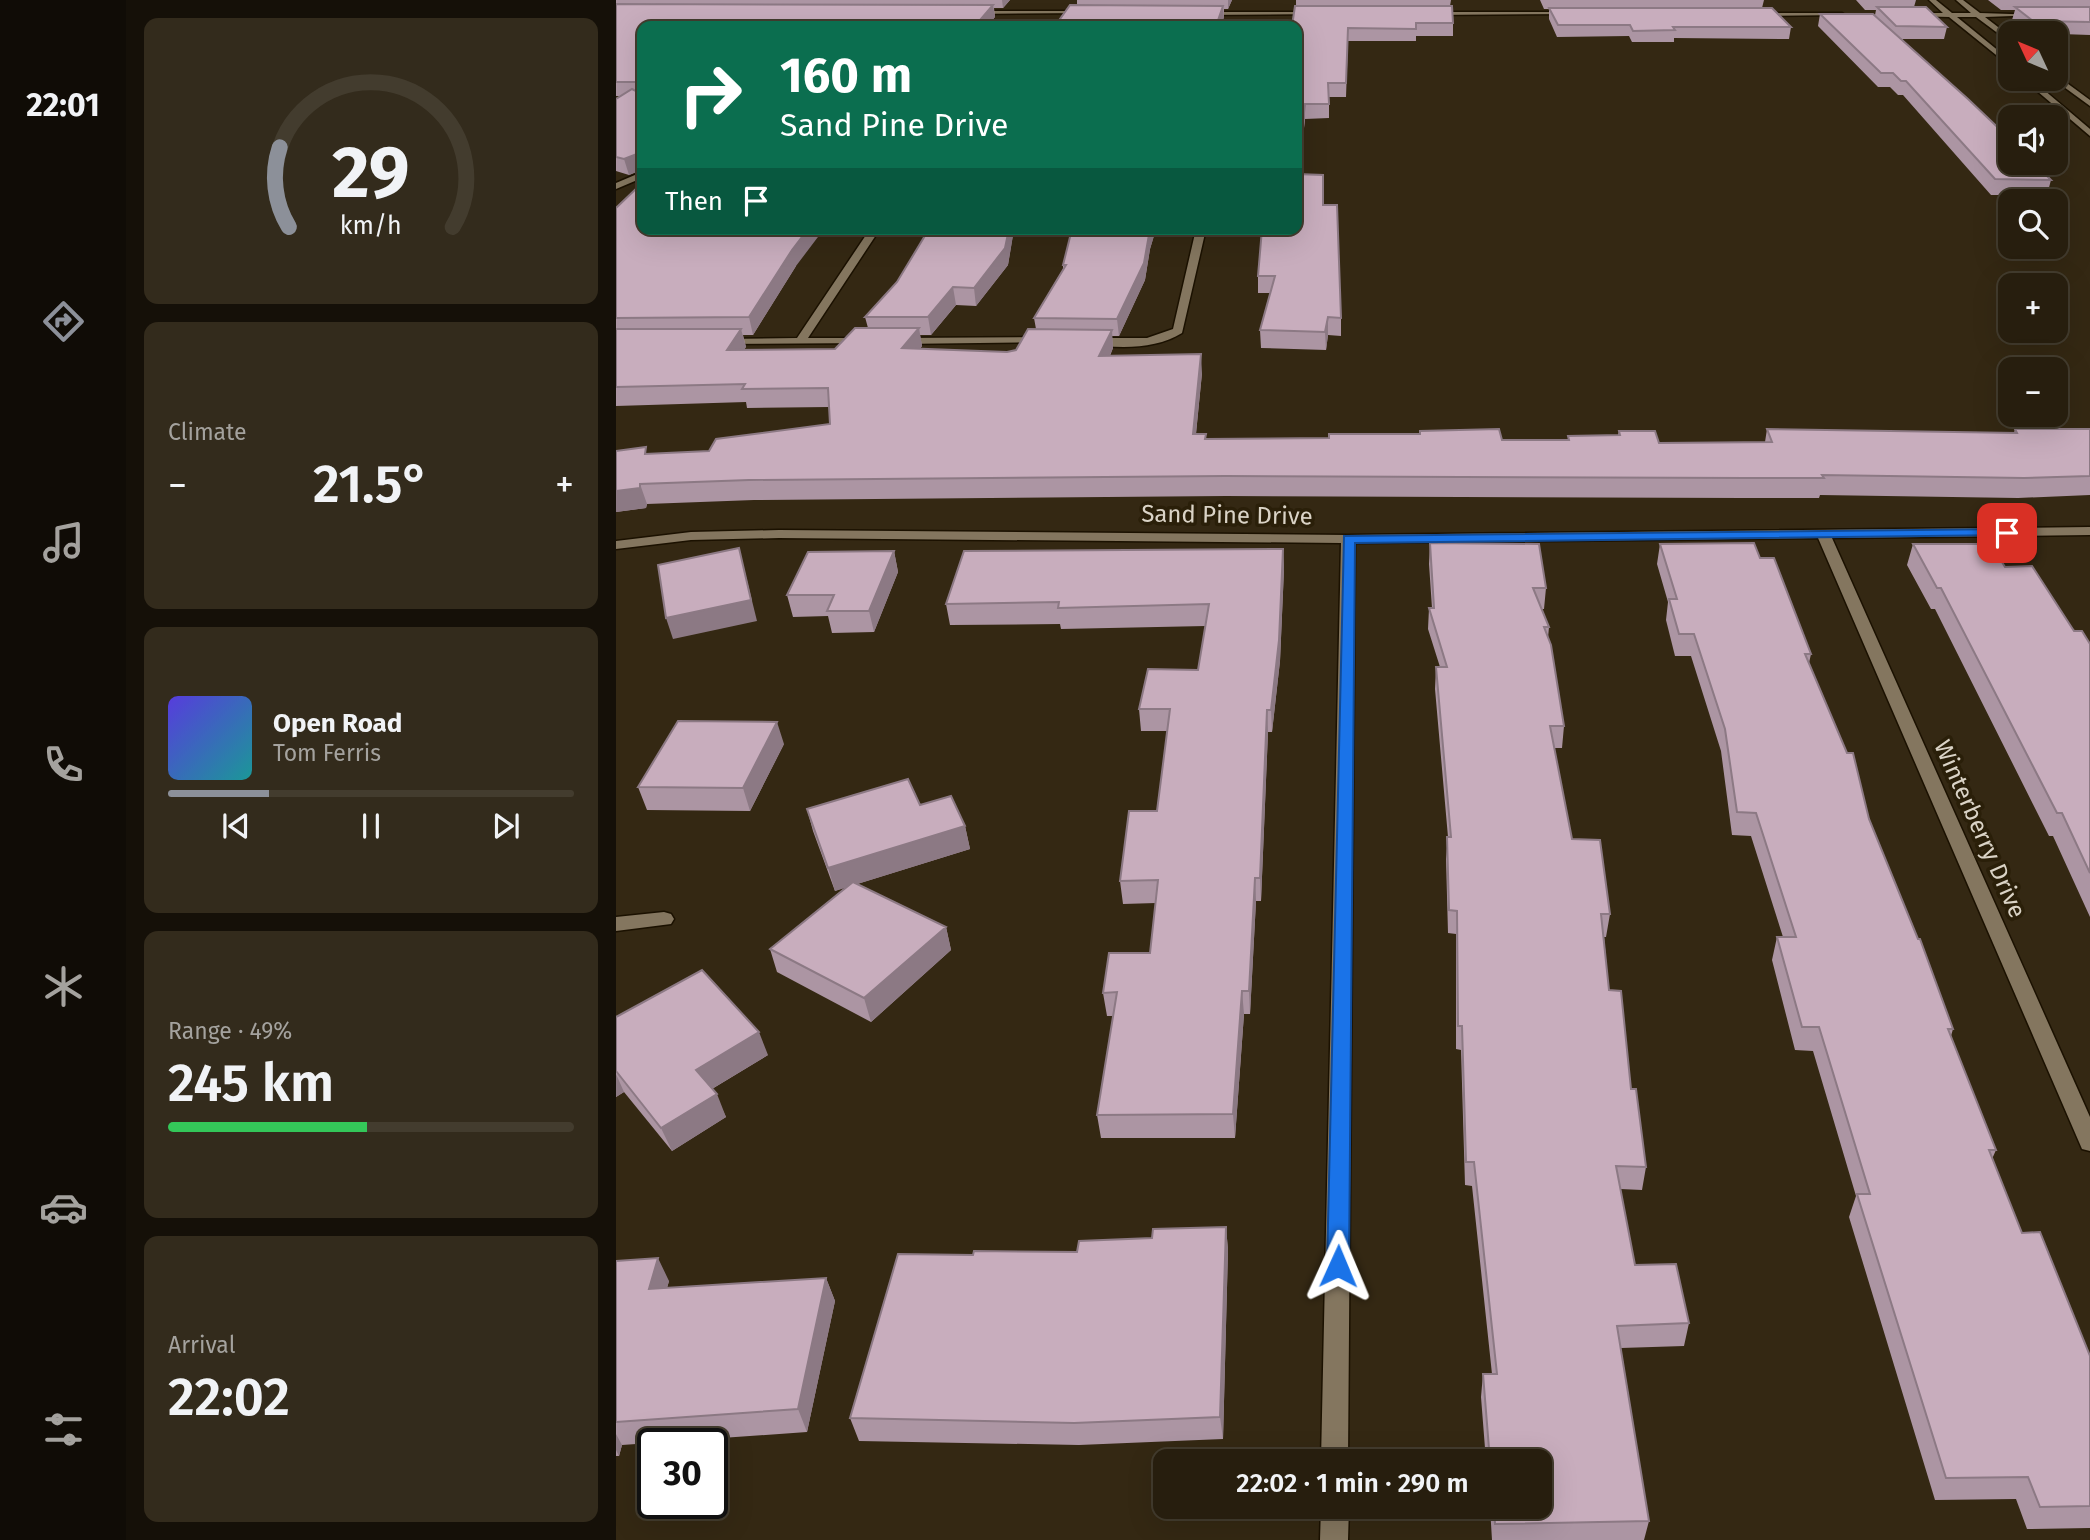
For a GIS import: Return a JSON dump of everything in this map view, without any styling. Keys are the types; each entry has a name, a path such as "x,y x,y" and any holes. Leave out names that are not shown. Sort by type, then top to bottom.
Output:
{"street":[{"path":"1932,0 1998,54"},
{"path":"1959,0 1998,31"},
{"path":"965,13 1102,13"},
{"path":"1197,14 1332,14"},
{"path":"1251,21 1252,14"},
{"path":"1426,14 1587,14"},
{"path":"1748,15 1857,15"},
{"path":"1898,15 2049,15"},
{"path":"2068,87 2090,104"},
{"path":"2041,91 2090,133"},
{"path":"616,186 637,177"},
{"path":"800,342 871,235"},
{"path":"892,341 1138,341 1170,337 1178,331 1200,235"},
{"path":"703,342 879,341"},
{"name":"Sand Pine Drive","path":"616,545 691,536 779,534 1349,539 1824,536 2090,531"},
{"name":"Winterberry Drive","path":"1824,536 2090,1142"},
{"path":"1335,1449 1349,539"},
{"path":"616,924 664,919"},
{"path":"1334,1540 1335,1519"}],"building":[{"path":"616,4 993,5 979,21 637,21 637,82 616,82"},
{"path":"1070,5 1223,6 1218,21 1059,21"},
{"path":"1295,6 1452,6 1453,23 1416,23 1416,29 1348,28 1346,83 1328,83 1329,104 1305,104 1302,130 1302,21 1293,21"},
{"path":"1877,7 1926,7 1947,27 1896,26"},
{"path":"2015,7 2090,7 2090,22 2033,21"},
{"path":"1549,8 1772,8 1791,27 1673,27 1675,30 1633,31 1630,25 1558,25"},
{"path":"1820,14 1873,14 1998,128 1998,175 2046,175 2051,180 1995,179 1906,81 1901,81 1893,73 1881,73"},
{"path":"632,89 637,92 637,154 624,159 616,157 616,99"},
{"path":"1302,174 1323,175 1323,205 1337,205 1341,318 1328,317 1325,332 1260,330 1275,276 1258,276 1261,235 1302,235"},
{"path":"637,188 637,235 803,235 749,317 616,318 616,208"},
{"path":"925,235 1008,235 1005,248 974,288 953,287 928,317 865,317 897,282"},
{"path":"1070,235 1149,235 1144,263 1117,319 1034,318 1066,265 1063,265"},
{"path":"855,328 919,328 902,348 1007,352 1016,350 1028,329 1112,330 1099,356 1201,354 1193,434 1206,434 1205,439 1329,438 1329,434 1420,434 1420,431 1499,429 1502,440 1569,440 1568,436 1655,431 1659,443 1772,442 1767,429 2017,433 2015,429 2090,429 2090,476 1225,476 749,480 640,484 640,488 616,491 616,451 646,447 645,454 709,451 716,439 830,424 828,388 742,389 745,384 616,387 616,329 741,329 727,350 835,349"},
{"path":"1430,543 1539,544 1546,588 1533,588 1549,627 1544,627 1551,645 1564,726 1550,726 1572,839 1600,840 1610,914 1601,914 1609,990 1621,991 1631,1089 1636,1089 1646,1167 1616,1166 1635,1265 1676,1264 1689,1323 1617,1326 1649,1521 1495,1524 1495,1519 1552,1519 1552,1449 1489,1449 1483,1374 1497,1374 1474,1162 1466,1162 1462,1026 1458,1026 1457,911 1449,910 1447,837 1451,837 1436,667 1447,667 1429,608 1434,608"},
{"path":"1754,543 1760,558 1774,558 1811,654 1805,654 1847,753 1853,753 1869,819 1920,939 1953,1029 1948,1029 1996,1150 1989,1150 2022,1233 2040,1232 2090,1356 2090,1506 2040,1507 2028,1477 1946,1478 1857,1194 1870,1194 1819,1027 1802,1027 1777,937 1796,937 1756,813 1737,812 1725,729 1694,634 1679,634 1669,599 1677,599 1660,544"},
{"path":"1913,544 1991,544 2005,567 2032,566 2074,631 2082,631 2090,644 2090,873 2062,813 2057,813 1941,588 1937,588"},
{"path":"739,548 751,600 666,618 658,565"},
{"path":"1283,549 1279,640 1271,710 1267,710 1260,878 1255,878 1249,991 1242,991 1233,1114 1097,1115 1117,992 1103,993 1109,953 1150,953 1158,880 1120,881 1129,811 1157,811 1170,709 1139,709 1148,669 1198,670 1209,604 1058,608 1059,602 946,604 964,551"},
{"path":"894,551 869,611 827,611 834,595 787,595 808,552"},
{"path":"678,721 777,722 743,788 638,787"},
{"path":"908,779 920,805 951,796 965,826 828,868 807,809"},
{"path":"853,882 946,927 864,998 770,949"},
{"path":"702,970 759,1032 696,1070 717,1094 661,1128 616,1071 616,1017"},
{"path":"1226,1227 1220,1417 1074,1423 850,1418 898,1254 973,1255 974,1251 1077,1252 1079,1241 1152,1238 1153,1229"},
{"path":"658,1258 649,1289 826,1278 798,1409 616,1422 616,1261"}],"route":[{"path":"1338,1266 1349,539 2007,533"}]}
